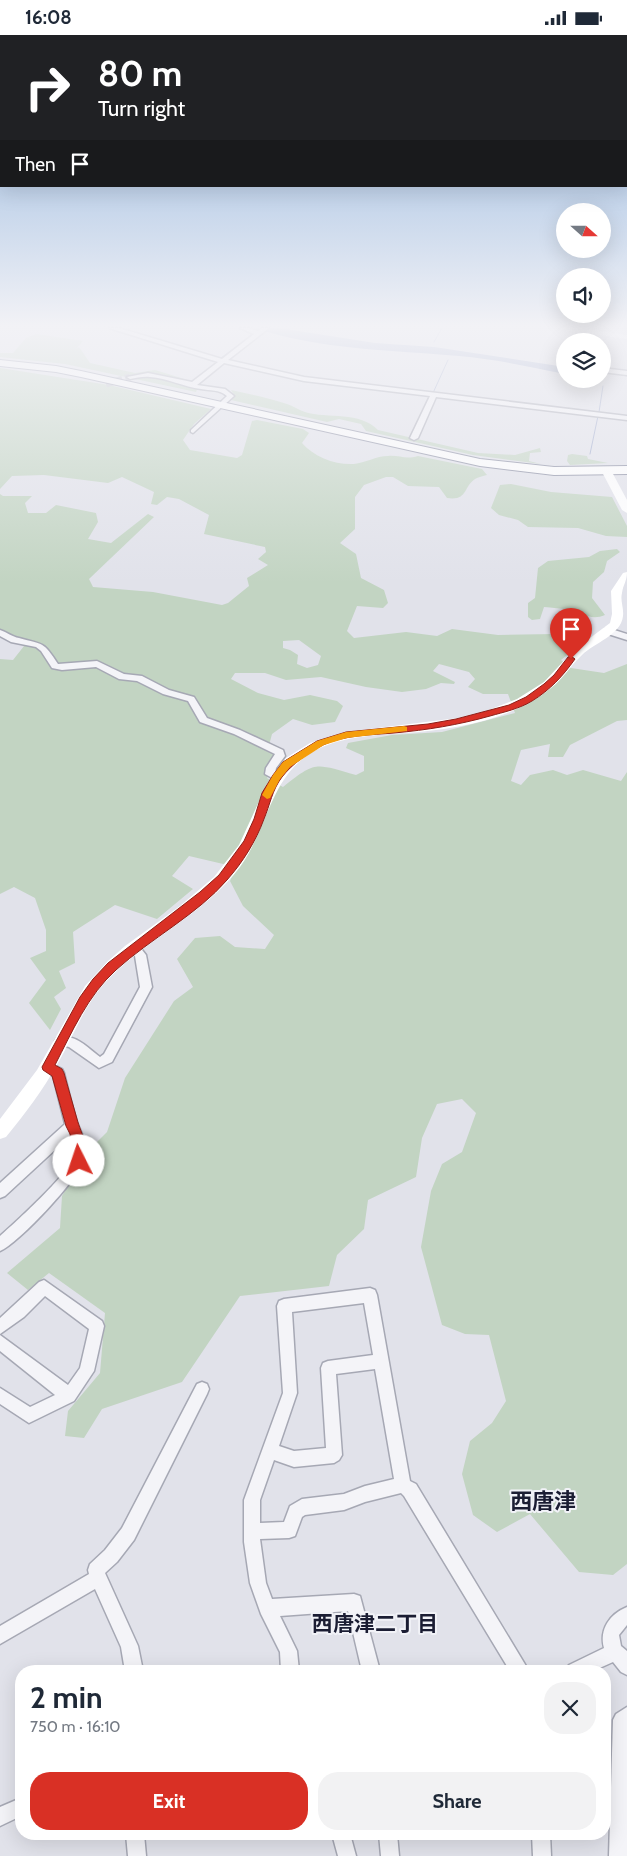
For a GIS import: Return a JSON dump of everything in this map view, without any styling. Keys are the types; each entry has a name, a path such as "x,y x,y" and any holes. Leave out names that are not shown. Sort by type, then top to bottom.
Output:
{"highway":[{"path":"266,413 475,461 528,470 607,472 627,469"}],"street":[{"path":"193,431 212,413"},
{"path":"414,437 425,413"},
{"path":"585,413 627,418"},
{"path":"607,472 627,510"},
{"path":"0,1132 48,1067 81,1005 97,982 112,967 204,895 223,877 248,843 276,777 287,765 301,753 320,743 346,735 428,727 456,722 512,707 529,699 558,677 571,659 591,639 608,631 618,619 616,594 620,583 627,575"},
{"path":"608,631 627,637"},
{"path":"0,633 14,640 39,645 44,649 55,666 97,664 122,677 139,678 166,692 190,699 203,720 237,732 280,752 270,774 276,777"},
{"path":"61,1041 72,1043 99,1063 108,1058 146,987 140,955 134,949"},
{"path":"2,1241 64,1181 79,1161 80,1152 76,1132 72,1126 58,1073 48,1067"},
{"path":"0,1192 72,1126"},
{"path":"0,1327 19,1312 44,1287 97,1326 87,1371 69,1396 29,1415 1,1396"},
{"path":"289,1665 288,1651 258,1583 252,1531 252,1499 290,1393 284,1306 370,1295 403,1485 410,1490 516,1665"},
{"path":"0,1342 69,1396"},
{"path":"270,1451 294,1459 334,1455 328,1368 381,1361"},
{"path":"133,1665 129,1646 96,1570 111,1556 128,1534 202,1389"},
{"path":"252,1531 288,1530 296,1512 302,1507 344,1502 366,1494 403,1485"},
{"path":"0,1636 98,1578"},
{"path":"267,1607 354,1602 370,1665"},
{"path":"627,1615 619,1620 611,1631 609,1638 614,1652 623,1659 627,1666"},
{"path":"587,1665 614,1652"},
{"path":"618,1856 620,1739 622,1720 627,1716"},
{"path":"0,1817 15,1810"},
{"path":"136,1840 137,1856"},
{"path":"343,1840 347,1856"},
{"path":"389,1840 390,1856"},
{"path":"541,1840 542,1856"}],"green space":[{"path":"0,413 206,413 194,424 183,440 190,450 237,458 242,455 252,421 257,420 303,429 309,433 302,443 307,448 325,459 340,463 354,464 384,456 410,458 418,456 482,469 487,475 475,479 462,495 454,498 447,498 439,487 408,486 393,477 386,477 364,485 355,497 355,529 340,543 356,554 361,578 384,590 388,603 383,608 357,606 347,631 354,638 406,632 437,636 452,629 498,635 555,634 580,638 583,642 561,660 571,668 604,673 627,664 627,720 617,721 570,745 563,757 548,757 550,744 521,750 511,781 521,785 530,775 553,770 567,775 583,770 621,781 627,772 627,1564 613,1575 579,1572 530,1514 497,1532 473,1515 462,1474 470,1441 492,1423 506,1401 489,1335 465,1334 442,1325 421,1247 431,1191 442,1164 462,1152 476,1113 462,1099 437,1104 422,1138 416,1177 368,1200 364,1229 337,1255 329,1286 240,1296 182,1382 102,1409 84,1438 65,1436 68,1411 100,1373 105,1313 49,1273 28,1290 7,1273 60,1228 62,1196 89,1150 107,1132 125,1078 174,1001 193,987 177,959 195,938 220,936 235,947 265,949 274,935 243,906 230,881 236,867 189,856 172,876 193,889 157,919 115,905 73,932 75,963 59,971 66,988 54,997 61,1009 50,1030 29,1003 46,980 30,958 46,951 46,930 35,898 14,887 0,894 0,659 13,660 28,641 15,638 0,630 0,494 3,496 32,496 25,503 28,513 46,513 56,505 96,513 98,522 88,539 111,543 148,514 154,517 89,579 93,587 153,592 222,605 228,603 249,586 247,578 268,565 258,559 266,552 265,547 204,534 209,515 179,499 167,497 157,505 151,504 154,492 122,477 108,483 44,475 12,476 0,489","holes":["299,640 321,656 318,665 307,668 297,664 298,655 283,648 283,641","439,664 469,672 475,679 468,687 483,694 508,694 515,713 442,732 392,735 348,743 346,748 364,756 364,771 356,775 332,768 310,768 283,787 267,778 280,757 268,749 272,734 293,719 312,725 335,722 343,706 337,701 310,695 284,700 258,693 231,679 235,673 265,673 286,680 321,677 366,687 402,692 426,689 441,683 454,684 455,682 433,671"]},
{"path":"288,413 309,413 353,418 371,424 378,430 478,453 515,455 540,448 541,452 530,453 529,461 541,464 473,455 366,431 361,424 339,419 327,422"},
{"path":"568,455 587,456 588,459 608,463 570,465 567,461"},
{"path":"511,484 551,492 612,497 627,526 627,537 606,536 578,528 528,527 518,520 499,515 491,508 500,485"},
{"path":"617,549 620,552 607,561 604,572 593,582 592,598 605,615 591,617 566,609 544,607 540,619 532,620 528,617 528,603 535,598 538,568 548,561 589,557 600,551"}],"waterway":[{"path":"590,454 598,416"}],"slow traffic":[{"path":"267,795 276,777 287,765 301,753 320,743 346,735 404,729"}],"district":[{"name":"西唐津","path":"543,1501"},
{"name":"西唐津二丁目","path":"375,1623"}],"route":[{"path":"79,1161 80,1152 76,1132 72,1126 58,1073 48,1067 61,1041 84,1000 97,982 112,967 204,895 235,863 248,843 276,777 287,765 301,753 320,743 346,735 428,727 456,722 512,707 529,699 547,686 558,677 571,659"}]}
